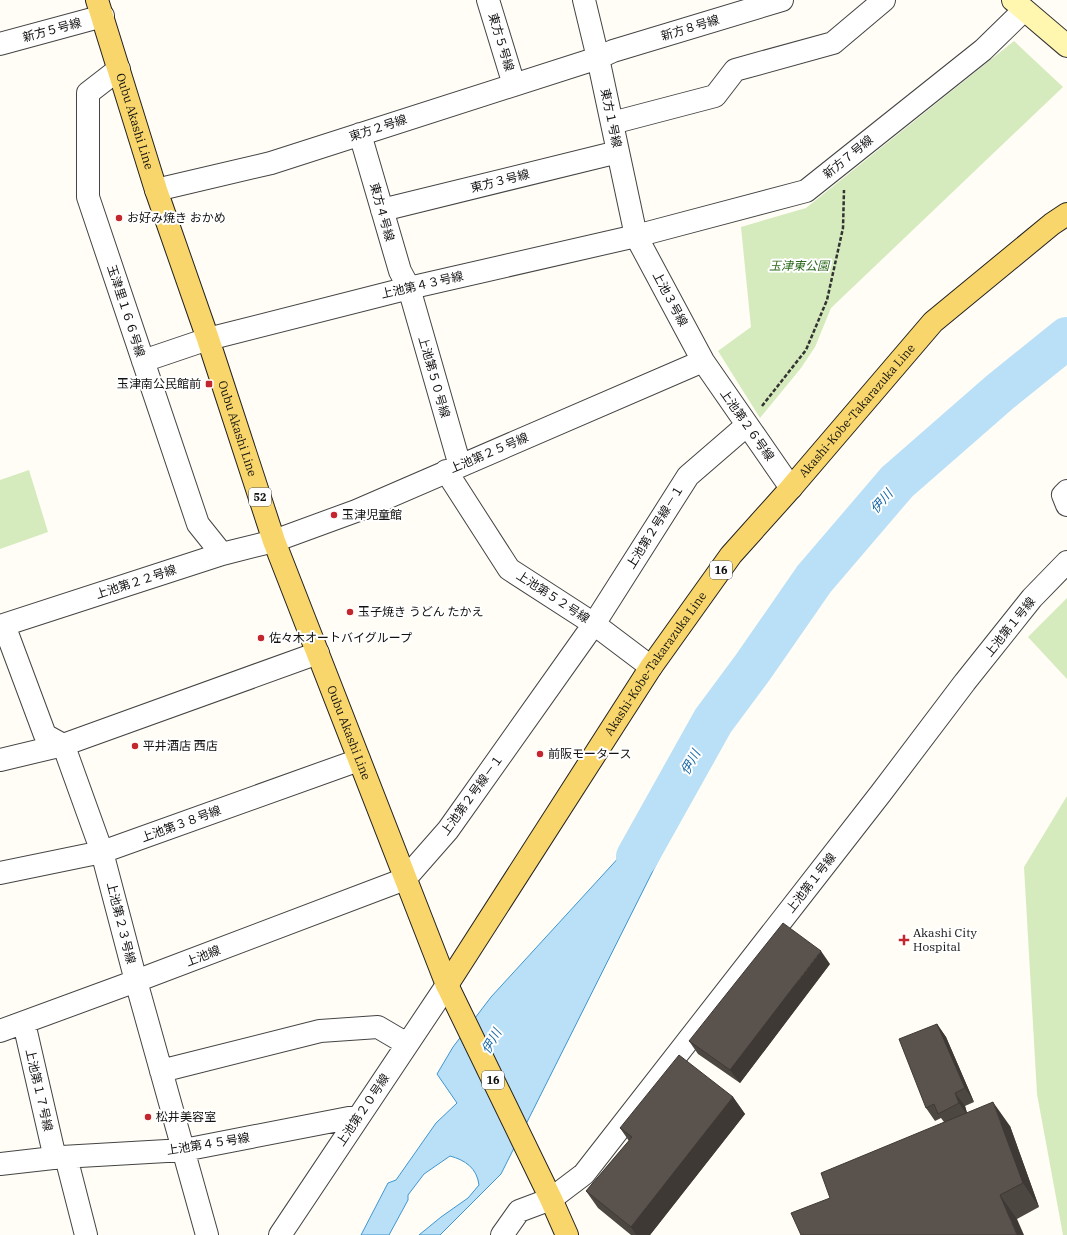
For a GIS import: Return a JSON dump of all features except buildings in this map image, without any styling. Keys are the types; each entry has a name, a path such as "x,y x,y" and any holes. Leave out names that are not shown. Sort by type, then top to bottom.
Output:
{"main road":[{"name":"Oubu Akashi Line","path":"100,8 156,190 208,339 274,541 449,990"},
{"name":"Akashi-Kobe-Takarazuka Line","path":"449,990 651,667 731,555 791,488 933,322 1052,224 1067,214"},
{"name":"16","path":"449,990 551,1199 567,1235"}],"street":[{"name":"東方５号線","path":"488,0 514,85"},
{"name":"東方１号線","path":"584,0 636,236"},
{"name":"新方８号線","path":"598,58 620,49 782,0"},
{"path":"612,123 715,96 735,70 833,43 884,0"},
{"path":"1018,5 1067,46"},
{"name":"新方７号線","path":"636,236 806,191 983,50 1018,5"},
{"name":"新方５号線","path":"0,44 100,8"},
{"name":"東方２号線","path":"156,190 271,163 598,58"},
{"name":"玉津里１６６号線","path":"119,69 88,93 88,196 198,524 222,554"},
{"name":"東方４号線","path":"360,134 400,271 409,288"},
{"name":"東方３号線","path":"382,210 618,152"},
{"name":"上池第４３号線","path":"143,362 208,339 409,288 636,236"},
{"name":"上池３号線","path":"636,236 703,361"},
{"name":"上池第５０号線","path":"409,288 453,469"},
{"name":"上池第２６号線","path":"703,361 791,488"},
{"name":"上池第２５号線","path":"274,541 356,511 703,361"},
{"name":"上池第２号線－１","path":"405,879 448,830 594,624 688,476 747,425"},
{"name":"上池第５２号線","path":"453,469 509,569 594,624 651,667"},
{"path":"1067,492 1063,495 1067,505"},
{"name":"上池第２２号線","path":"2,626 222,554 274,541"},
{"name":"上池第１号線","path":"502,1235 519,1211 551,1199 584,1174 876,799 965,682 1032,598 1067,562"},
{"path":"2,626 45,735 62,745"},
{"path":"0,760 62,745 318,653"},
{"name":"上池第２３号線","path":"62,745 102,852 136,981 208,1235"},
{"name":"上池第３８号線","path":"0,873 102,852 359,760"},
{"name":"上池線","path":"0,1031 405,879"},
{"name":"上池第２０号線","path":"280,1235 407,1044 449,990"},
{"name":"上池第１７号線","path":"24,1023 60,1157 86,1235"},
{"path":"161,1071 320,1031 378,1027 407,1044"},
{"name":"上池第４５号線","path":"0,1164 60,1157 184,1150 360,1116"}],"path":[{"path":"747,425 806,350 827,300 843,228 845,159"}],"green space":[{"name":"玉津東公園","path":"1014,41 1063,87 831,308 815,347 801,368 760,418 718,351 751,327 741,227 806,208"},
{"path":"29,470 48,532 0,549 0,480"},
{"path":"1067,598 1067,679 1028,637"},
{"path":"1067,796 1067,1235 1063,1235 1037,1094 1024,867"}],"water":[{"path":"709,759 501,1174 440,1235 419,1235 468,1198 479,1185 473,1169 465,1162 450,1156 424,1174 408,1195 408,1200 389,1235 361,1235 388,1183 396,1180 436,1123 457,1103 437,1074 453,1047 491,997"}],"waterway":[{"name":"伊川","path":"637,857 713,721 753,667 814,579 897,482 1000,392 1067,338"}],"place":[{"name":"お好み焼き おかめ","path":"119,218"},
{"name":"玉津南公民館前","path":"209,384"},
{"name":"玉津児童館","path":"334,515"},
{"name":"玉子焼き うどん たかえ","path":"350,612"},
{"name":"佐々木オートバイグループ","path":"261,638"},
{"name":"平井酒店 西店","path":"135,746"},
{"name":"前阪モータース","path":"540,754"},
{"name":"Akashi City Hospital","path":"904,940"},
{"name":"松井美容室","path":"148,1117"}]}
